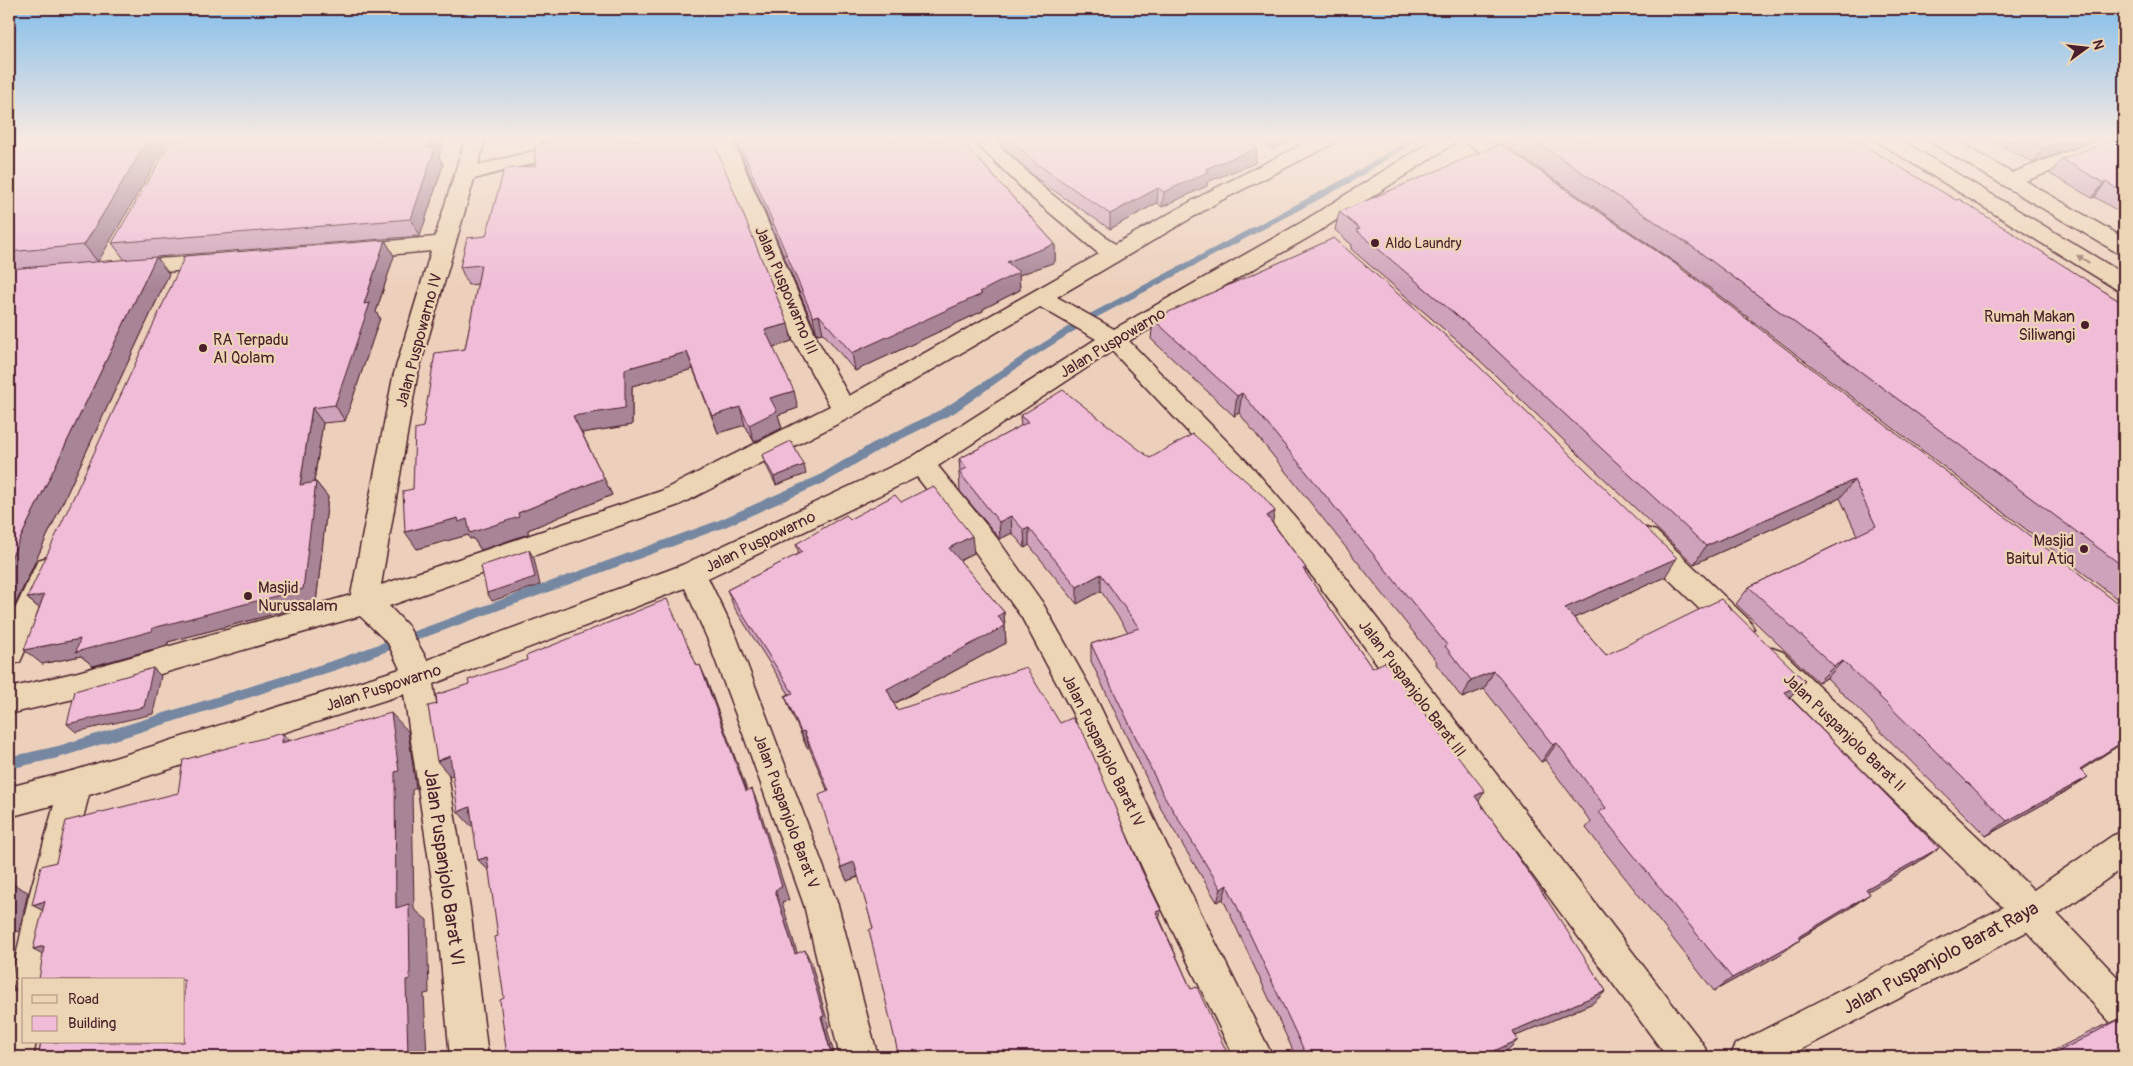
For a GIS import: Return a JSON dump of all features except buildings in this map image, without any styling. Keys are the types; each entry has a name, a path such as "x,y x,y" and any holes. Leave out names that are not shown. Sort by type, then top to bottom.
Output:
{"main road":[{"name":"Jalan Puspowarno IV","path":"364,602 405,377 459,190"},
{"name":"Jalan Puspowarno III","path":"744,190 806,341 844,410"},
{"path":"1036,190 1113,254"},
{"path":"9,701 78,685 364,602 670,498 844,410 1041,298 1224,190"},
{"name":"Jalan Puspowarno","path":"9,802 76,785 692,573 920,464 1103,333 1310,227 1368,190"},
{"path":"1970,190 2124,284"},
{"path":"2027,190 2124,247"},
{"path":"1310,227 1330,245"},
{"path":"335,252 443,243"},
{"path":"111,261 187,264 236,260"},
{"path":"175,292 187,264"},
{"name":"Jalan Puspanjolo Barat III","path":"1041,298 1103,333 1245,476 1326,572 1690,1057"},
{"name":"Jalan Puspanjolo Barat IV","path":"920,464 986,545 1032,610 1084,705 1160,868 1254,1057"},
{"name":"Jalan Puspanjolo Barat II","path":"1628,522 2030,910 2124,1010"},
{"path":"9,653 58,545"},
{"name":"Jalan Puspanjolo Barat V","path":"692,573 722,638 758,731 820,905 859,1057"},
{"name":"Jalan Puspanjolo Barat VI","path":"364,602 399,632 415,669 453,908 469,1057"},
{"path":"29,978 45,900 76,785"},
{"name":"Jalan Puspanjolo Barat Raya","path":"1749,1057 2037,908 2124,847"},
{"path":"14,1057 22,1016"}],"waterway":[{"path":"9,763 58,752 336,665 721,524 822,479 875,447 950,410 1027,357 1087,319 1330,190"}],"place":[{"name":"Aldo Laundry","path":"1375,243"},
{"name":"Rumah Makan Siliwangi","path":"2085,325"},
{"name":"RA Terpadu Al Qolam","path":"203,348"},
{"name":"Masjid Baitul Atiq","path":"2084,549"},
{"name":"Masjid Nurussalam","path":"248,596"}]}
